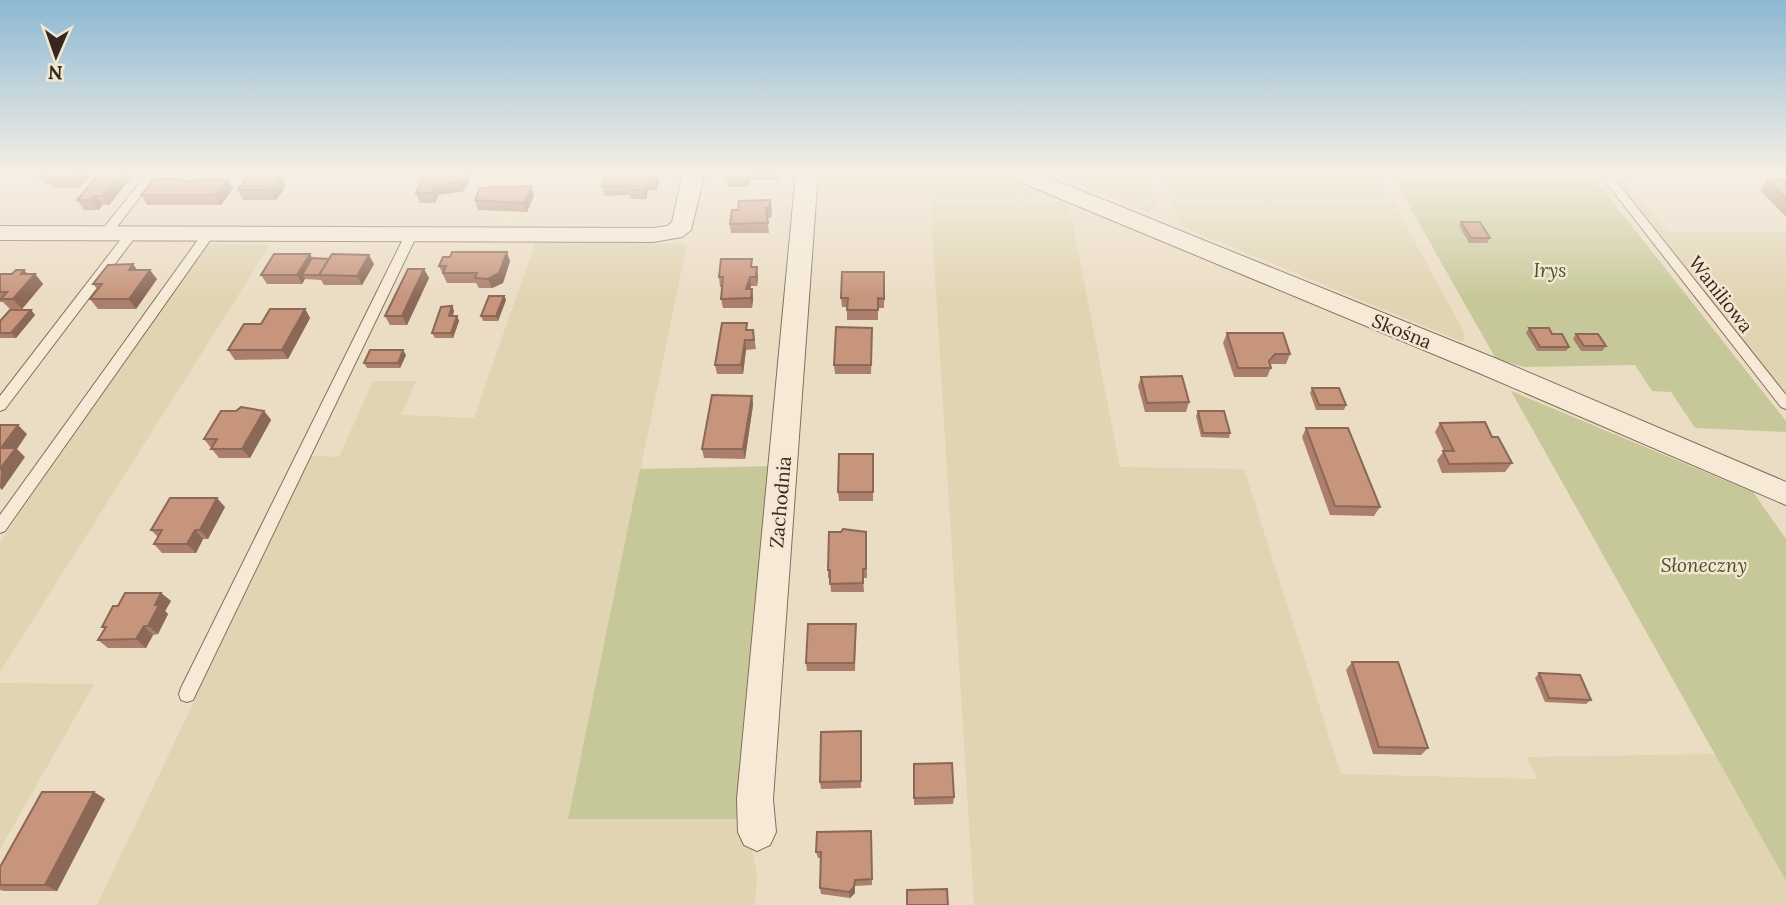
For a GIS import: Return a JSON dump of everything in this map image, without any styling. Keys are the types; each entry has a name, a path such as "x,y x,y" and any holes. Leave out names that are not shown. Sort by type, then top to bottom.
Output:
{"street":[{"path":"0,233 653,235 674,232 683,225 685,214"},
{"name":"Zachodnia","path":"757,832 755,799 803,214"},
{"name":"Skośna","path":"1119,214 1506,373 1786,494"}],"lane":[{"path":"106,233 121,214"},
{"name":"Waniliowa","path":"1636,214 1786,404"},
{"path":"0,406 132,233"},
{"path":"0,527 209,233"},
{"path":"187,694 412,233"}],"shaded area":[{"path":"931,214 1071,214 1120,467 1244,469 1341,774 1537,779 1527,757 1716,754 1786,881 1786,905 974,905"},
{"path":"1175,214 1400,214 1465,334 1463,342 1179,225"},
{"path":"1643,214 1653,214 1668,232 1786,232 1786,393"},
{"path":"535,243 687,244 568,819 746,819 757,874 755,905 97,905 311,456 339,457 373,381 416,381 401,415 474,418"},
{"path":"207,244 270,245 0,672 0,542"},
{"path":"0,683 94,684 0,849"}],"green space":[{"name":"Irys","path":"1414,214 1622,214 1786,421 1786,432 1695,428 1671,392 1652,391 1635,365 1525,367 1496,359"},
{"name":"Słoneczny","path":"1511,391 1753,492 1786,539 1786,881"},
{"path":"771,466 746,819 568,819 640,469"}],"building":[{"path":"731,214 767,214 768,223 730,224"},
{"path":"1461,222 1480,222 1490,238 1471,238"},
{"path":"452,252 507,252 499,273 488,279 475,278 477,273 443,273 446,266 439,266 443,257 450,257"},
{"path":"274,254 310,254 297,275 261,275"},
{"path":"332,254 369,255 357,276 319,275"},
{"path":"312,258 329,259 319,275 302,275"},
{"path":"721,259 752,259 751,267 757,267 756,277 750,277 746,289 752,289 751,298 721,299"},
{"path":"133,264 129,270 150,270 129,299 90,299 102,284 93,284 108,265"},
{"path":"408,269 424,269 402,316 385,316"},
{"path":"16,270 24,270 21,274 35,274 13,299 1,299 7,292 0,292 0,274 12,274"},
{"path":"842,272 884,272 884,299 878,298 878,310 847,310 848,298 841,298"},
{"path":"489,296 504,296 496,316 481,316"},
{"path":"452,306 449,316 457,316 451,333 432,333 441,307"},
{"path":"270,309 305,309 282,350 228,350 244,324 261,324"},
{"path":"10,310 31,310 11,333 0,333 0,321"},
{"path":"722,323 747,323 746,330 753,330 754,340 745,340 741,365 715,365"},
{"path":"836,327 872,328 871,365 834,365"},
{"path":"1529,328 1549,328 1552,334 1562,334 1569,347 1540,347"},
{"path":"1227,333 1283,333 1290,354 1275,354 1269,361 1271,368 1238,368"},
{"path":"1576,334 1598,334 1606,346 1584,346"},
{"path":"370,350 403,350 398,363 364,363"},
{"path":"1182,376 1189,402 1147,403 1141,377"},
{"path":"1312,388 1339,388 1346,405 1319,405"},
{"path":"712,395 752,396 743,449 702,449"},
{"path":"241,407 264,411 242,449 211,449 217,439 204,439 221,411 236,411"},
{"path":"1198,411 1224,411 1230,433 1203,433"},
{"path":"1485,422 1492,437 1498,437 1512,463 1449,464 1443,451 1454,451 1440,423"},
{"path":"0,425 18,425 1,448 16,448 0,469"},
{"path":"1306,428 1348,428 1380,507 1335,506"},
{"path":"839,454 873,454 873,492 838,492"},
{"path":"170,498 217,498 200,530 195,530 187,544 154,544 162,530 151,530"},
{"path":"843,529 866,532 866,569 863,569 863,583 830,584 829,532 841,532"},
{"path":"125,593 161,593 155,605 159,605 148,626 144,626 136,639 98,640 113,606 118,606"},
{"path":"808,624 856,624 854,663 806,663"},
{"path":"1352,662 1398,662 1428,748 1379,747"},
{"path":"1539,673 1580,675 1591,700 1549,698"},
{"path":"861,731 861,781 820,782 821,732"},
{"path":"952,763 954,797 914,798 914,764"},
{"path":"42,792 94,792 45,885 0,885 0,867"},
{"path":"871,831 872,879 855,880 854,887 849,892 820,888 821,852 816,852 817,832"},
{"path":"947,889 948,905 907,905 907,890"}]}
